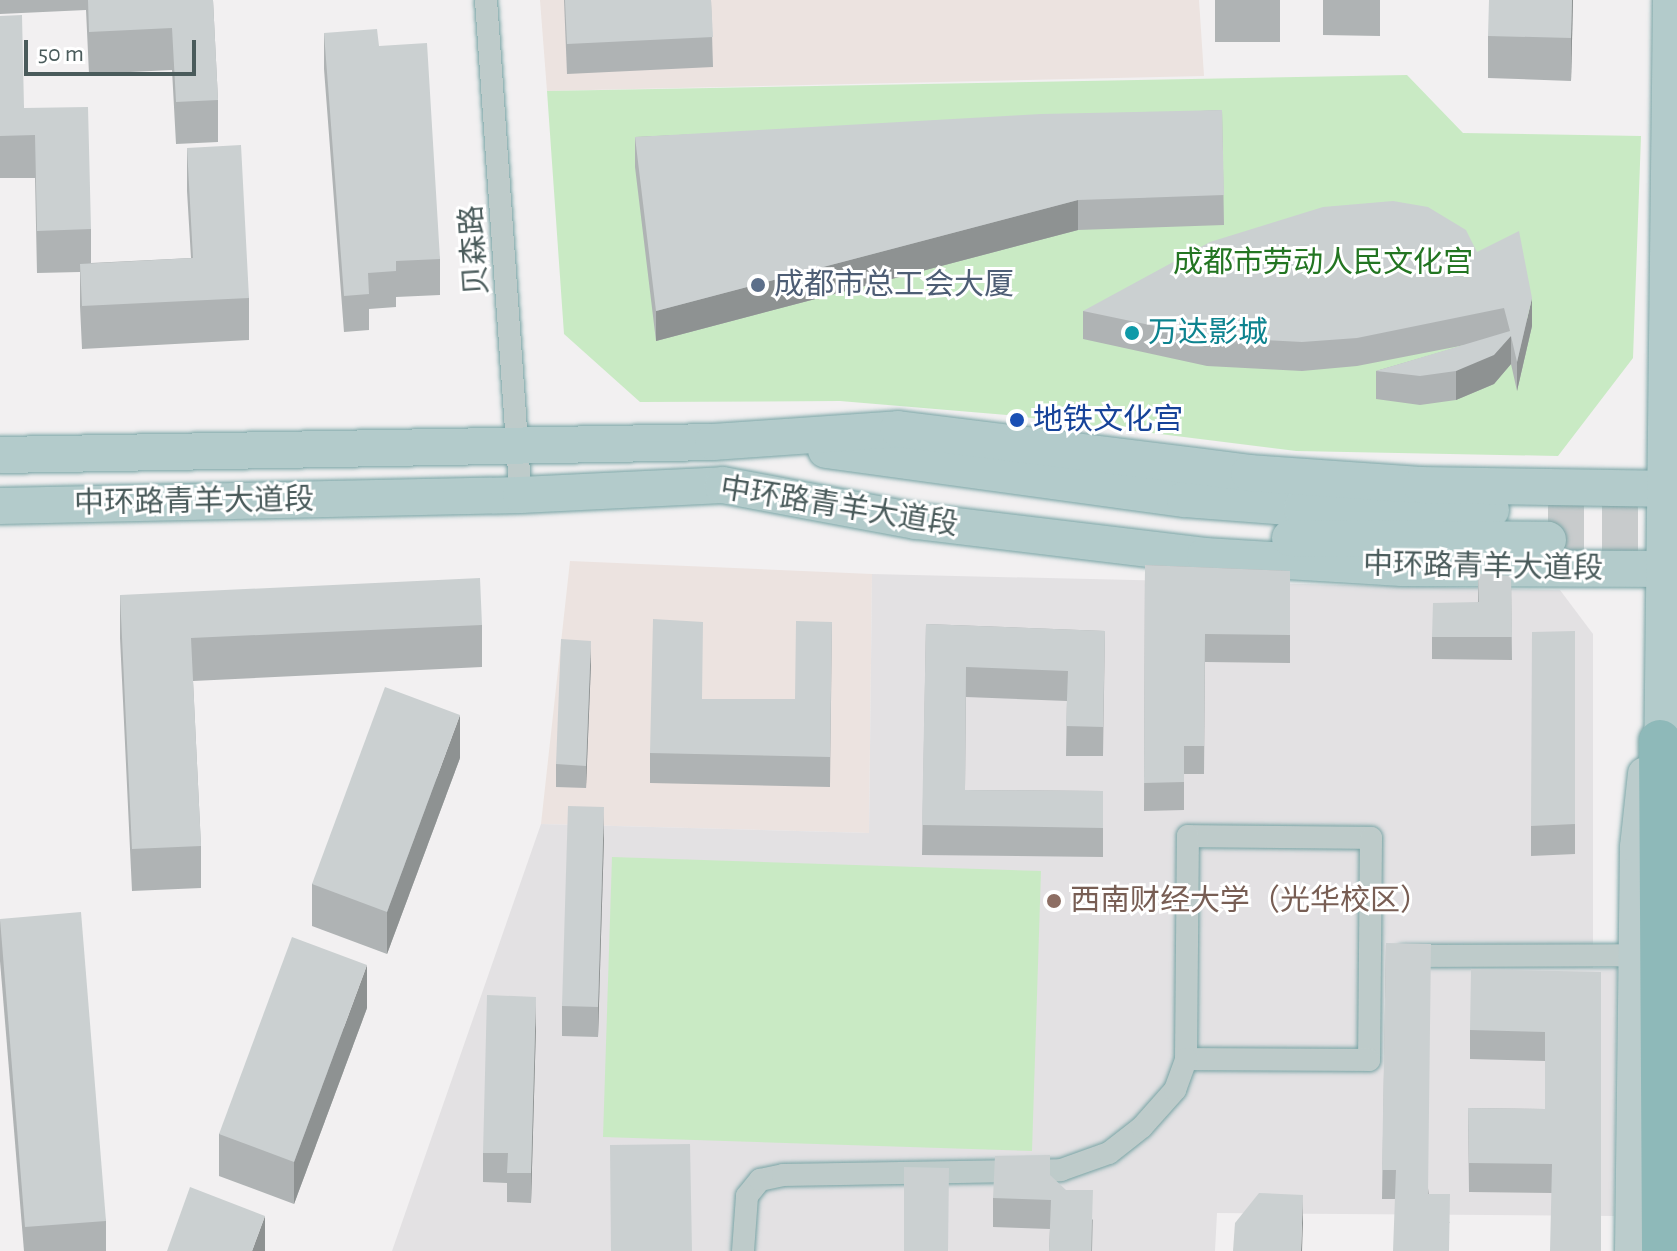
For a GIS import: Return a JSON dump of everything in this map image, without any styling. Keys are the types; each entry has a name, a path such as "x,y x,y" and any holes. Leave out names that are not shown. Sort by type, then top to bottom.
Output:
{"highway":[{"path":"1660,741 1666,1251"}],"main road":[{"path":"1666,1251 1670,926 1660,741 1662,618 1670,569 1671,0"},
{"name":"中环路青羊大道段","path":"0,455 519,442 713,442 898,429 1277,475 1421,485 1671,489"},
{"path":"713,442 763,442 1185,499 1548,525 1307,540 1147,527 862,490 723,485"},
{"name":"中环路青羊大道段","path":"0,506 521,495 723,485 916,521 1205,556 1402,568 1670,569"}],"street":[{"name":"贝森路","path":"486,0 521,495"},
{"path":"1631,1251 1636,847 1662,618"},
{"path":"743,1251 747,1196 760,1180 783,1175 1061,1170 1109,1153 1142,1127 1175,1090 1186,1059 1188,836 1371,838 1369,1060 1186,1059"},
{"path":"1370,955 1635,955"}],"shaded area":[{"path":"540,0 1199,0 1204,76 547,91"},
{"path":"570,561 872,574 869,833 541,824"},
{"name":"西南财经大学（光华校区）","path":"872,574 1560,590 1593,634 1593,968 1617,968 1614,1216 1217,1213 1215,1251 392,1251 541,824 869,833"}],"green space":[{"name":"成都市劳动人民文化宫","path":"1407,75 1463,133 1641,136 1633,358 1558,456 1296,451 1007,415 840,401 640,402 564,334 547,91"},
{"path":"612,857 1041,871 1032,1151 603,1137"}],"building":[{"path":"88,0 213,0 218,100 176,102 172,28 89,32"},
{"path":"565,0 711,0 713,37 567,44"},
{"path":"1489,0 1572,0 1571,38 1488,36"},
{"path":"22,15 24,108 88,107 91,229 37,231 35,135 0,136 0,16"},
{"path":"377,29 379,46 427,43 440,259 396,261 396,271 368,273 369,294 344,296 324,33"},
{"name":"成都市总工会大厦","path":"1222,110 1224,195 1078,200 656,311 635,137 1041,114"},
{"path":"241,145 249,298 82,306 80,264 193,258 187,148"},
{"path":"1393,201 1428,207 1466,230 1477,252 1519,231 1532,298 1517,362 1511,336 1494,355 1456,371 1420,376 1376,371 1510,331 1504,308 1357,338 1302,342 1207,337 1083,311 1210,242 1323,207"},
{"path":"1145,565 1290,571 1290,635 1205,634 1204,746 1184,746 1184,782 1144,783"},
{"path":"1478,574 1511,576 1512,637 1432,637 1433,603 1479,602"},
{"path":"480,578 482,625 191,638 201,846 132,849 120,595"},
{"path":"653,619 703,622 702,699 795,699 796,621 832,622 830,757 650,753"},
{"path":"926,624 1105,631 1103,727 1066,726 1068,671 966,667 965,790 1103,791 1103,828 922,825"},
{"path":"1575,631 1575,824 1531,826 1532,632"},
{"path":"561,639 591,641 586,766 556,764"},
{"path":"385,687 460,715 387,912 312,884"},
{"path":"568,806 604,807 598,1007 562,1006"},
{"path":"81,912 106,1221 25,1227 0,919"},
{"path":"292,937 367,965 294,1162 219,1134"},
{"path":"1386,943 1431,944 1428,1194 1450,1194 1449,1251 1393,1251 1396,1170 1382,1170"},
{"path":"1471,969 1601,972 1601,1251 1550,1251 1552,1164 1469,1163 1468,1108 1545,1109 1545,1032 1470,1030"},
{"path":"487,995 536,997 531,1173 507,1173 508,1153 483,1153"},
{"path":"690,1144 692,1251 611,1251 610,1145"},
{"path":"1050,1155 1050,1175 1066,1190 1093,1190 1091,1251 1049,1251 1051,1200 993,1198 995,1156"},
{"path":"904,1167 949,1168 948,1251 904,1251"},
{"path":"190,1187 265,1216 252,1251 167,1251"},
{"path":"1259,1193 1303,1195 1301,1251 1233,1251 1235,1223"}],"tunnel":[{"path":"1548,509 1677,511"},
{"path":"1548,540 1677,541"}],"place":[{"name":"成都市总工会大厦","path":"758,285"},
{"name":"万达影城","path":"1132,333"},
{"name":"地铁文化宫","path":"1017,420"},
{"name":"西南财经大学（光华校区）","path":"1054,901"}]}
